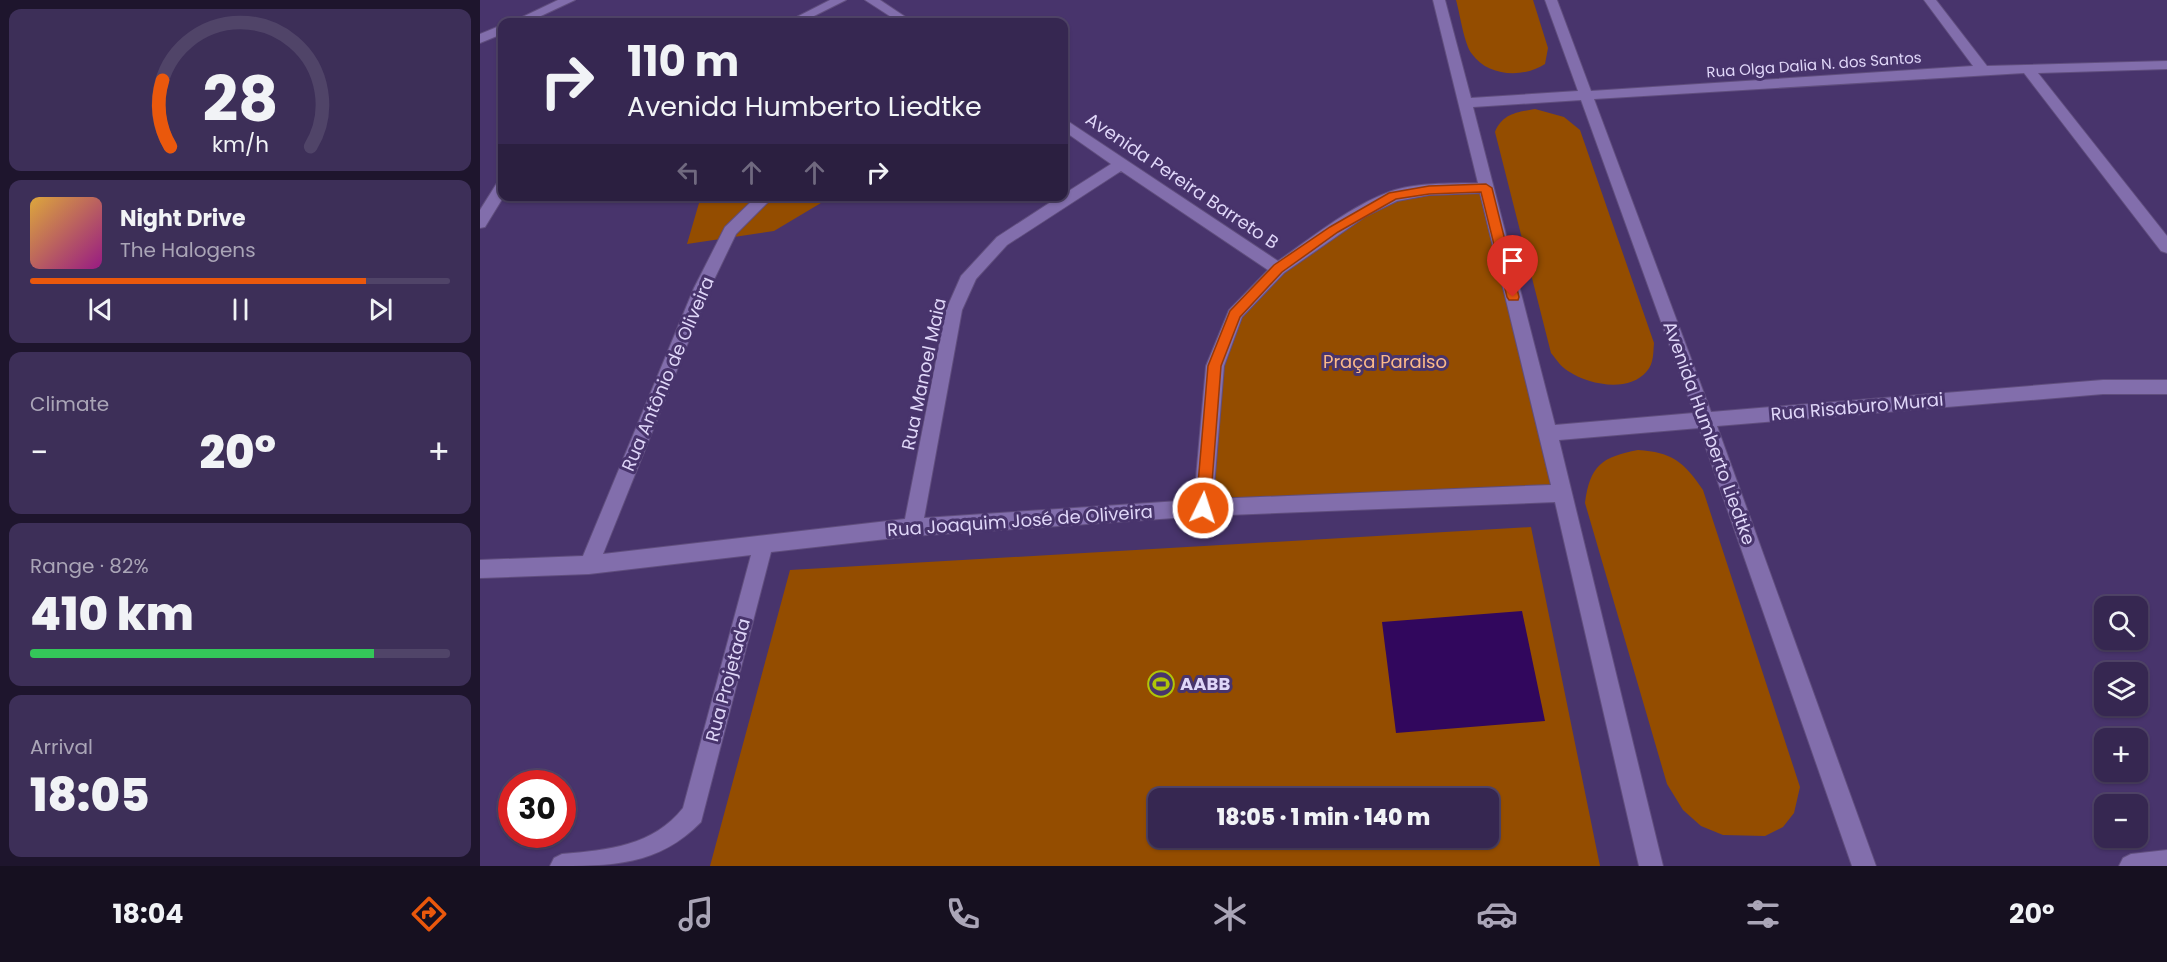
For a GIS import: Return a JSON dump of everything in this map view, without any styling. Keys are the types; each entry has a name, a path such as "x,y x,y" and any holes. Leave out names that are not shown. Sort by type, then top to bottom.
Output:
{"street":[{"path":"527,18 569,0"},
{"path":"801,18 840,0"},
{"path":"871,0 900,18"},
{"path":"1439,0 1548,433 1651,866"},
{"name":"Avenida Humberto Liedtke","path":"1551,0 1705,419 1864,866"},
{"path":"1930,0 1983,70"},
{"path":"480,39 498,32"},
{"name":"Rua Olga Dalia N. dos Santos","path":"1464,103 1983,70 2167,64"},
{"path":"2029,70 2167,247"},
{"name":"Avenida Pereira Barreto B","path":"1068,128 1278,269"},
{"name":"Rua Manoel Maia","path":"1068,198 1121,164"},
{"path":"1203,508 1215,366 1234,314 1278,269 1361,212 1394,196 1429,190 1486,188"},
{"path":"480,223 498,194"},
{"name":"Rua Antônio de Oliveira","path":"589,565 702,288 730,231 762,201"},
{"name":"Rua Manoel Maia","path":"914,527 954,310 969,276 1002,241 1064,201"},
{"name":"Rua Risaburo Murai","path":"1548,433 2103,387 2167,387"},
{"name":"Rua Joaquim José de Oliveira","path":"480,569 589,565 914,527 1203,508 1562,493"},
{"name":"Rua Projetada","path":"562,866 586,864 642,852 667,842 684,829 693,813 763,546"},
{"path":"2131,866 2167,862"}],"green space":[{"path":"1456,0 1533,0 1548,48 1545,64 1527,72 1507,73 1479,62 1469,49"},
{"path":"1535,109 1564,117 1580,130 1654,343 1651,365 1639,378 1630,382 1609,384 1587,380 1565,369 1551,353 1495,132 1506,118 1516,113"},
{"name":"Praça Paraiso","path":"1486,188 1562,493 1203,508 1219,366 1235,314 1278,269 1394,196"},
{"path":"701,201 824,201 774,231 687,244"},
{"path":"1638,450 1660,453 1676,460 1690,472 1703,490 1800,787 1794,813 1783,827 1765,836 1723,835 1701,826 1683,810 1667,784 1585,503 1590,480 1600,465 1615,456"},
{"name":"AABB","path":"1531,527 1600,866 710,866 790,570"}],"shaded area":[{"path":"1522,611 1545,721 1396,733 1382,622"}],"place":[{"name":"AABB","path":"1161,684"}],"route":[{"path":"1203,508 1215,366 1234,314 1278,269 1334,230 1361,212 1394,196 1429,190 1486,188 1513,297"}]}
